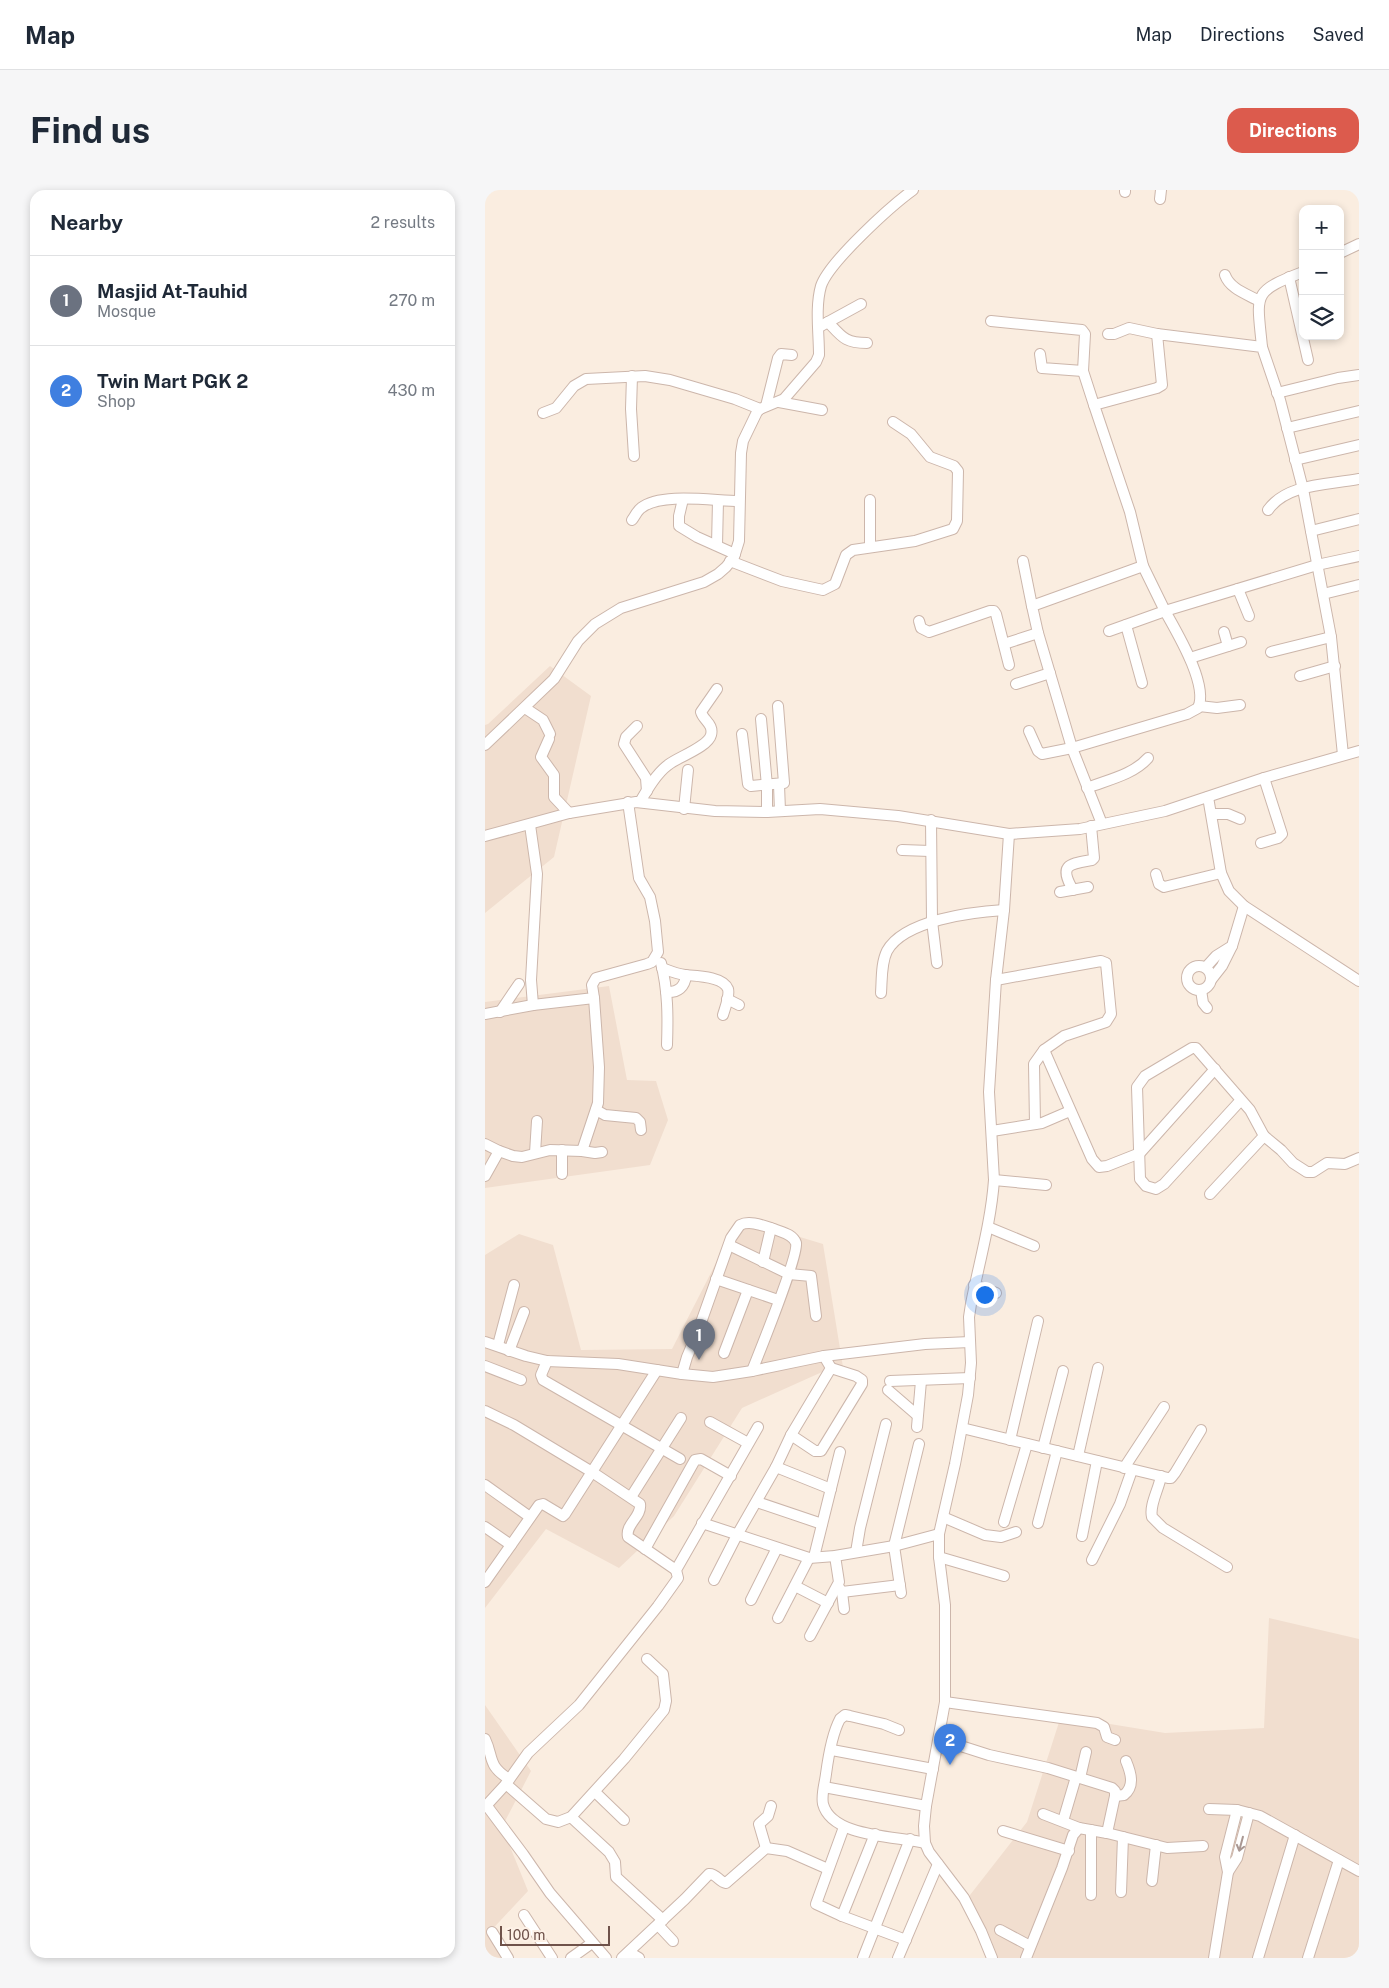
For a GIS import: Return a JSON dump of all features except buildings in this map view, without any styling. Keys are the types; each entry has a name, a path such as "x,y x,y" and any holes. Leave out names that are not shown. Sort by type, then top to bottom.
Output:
{"street":[{"path":"543,413 556,408 574,386 586,379 632,376 669,380 763,407 779,402 790,393 814,366 819,355 823,325 819,294 822,283 827,275 846,252 913,190"},
{"path":"1344,251 1359,244"},
{"path":"1299,273 1266,289 1259,301 1262,347 1277,393 1303,489 1331,637 1343,754"},
{"path":"1225,275 1227,281 1233,286 1259,301"},
{"path":"1289,277 1308,360"},
{"path":"823,325 861,304"},
{"path":"991,321 1082,330 1085,334 1083,371 1130,512 1143,566 1190,658 1201,700 1196,711 1072,748 1041,754 1029,731"},
{"path":"823,325 843,339 853,343 867,343"},
{"path":"1108,334 1132,328 1157,334 1262,347"},
{"path":"1094,405 1162,385 1157,334"},
{"path":"485,745 554,679 578,641 595,624 621,608 704,582 718,574 733,558 739,540 739,501 743,441 753,418 763,407 778,358 781,354 792,355"},
{"path":"1040,354 1042,368 1083,371"},
{"path":"1277,393 1338,378 1359,375"},
{"path":"632,376 631,409 634,456"},
{"path":"779,402 822,410"},
{"path":"1287,428 1359,411"},
{"path":"683,500 679,516 679,526 697,537 717,545 733,558 782,581 823,590 835,584 844,559 849,552 948,532 953,529 957,521 958,471 954,466 931,457 911,434 893,422"},
{"path":"1295,460 1359,444"},
{"path":"1268,510 1282,496 1303,489 1359,479"},
{"path":"632,520 644,506 665,499 739,501"},
{"path":"870,500 870,547"},
{"path":"717,545 718,501"},
{"path":"1311,531 1359,519"},
{"path":"1109,631 1165,611 1317,565 1359,556"},
{"path":"1023,561 1038,633 1072,748 1102,824"},
{"path":"1032,606 1143,566"},
{"path":"1323,594 1359,585"},
{"path":"1238,589 1249,616"},
{"path":"919,621 921,628 929,632 994,611 1009,665"},
{"path":"1126,625 1142,683"},
{"path":"1224,632 1228,646"},
{"path":"1004,644 1038,633"},
{"path":"1271,652 1331,637"},
{"path":"1190,658 1241,642"},
{"path":"1300,676 1335,666"},
{"path":"1016,684 1050,673"},
{"path":"640,802 667,766 708,741 712,733 711,728 701,712 717,689"},
{"path":"1199,706 1217,708 1240,705"},
{"path":"742,734 748,784 751,786 767,786 784,784 778,706"},
{"path":"525,708 543,720 549,736 541,757 554,775 554,797 569,813"},
{"path":"761,719 767,786 767,812"},
{"path":"637,726 626,737 624,744 645,778 647,791"},
{"path":"485,836 569,813 628,802 684,808 767,812 821,809 931,820 1009,834 1080,829 1165,811 1264,778 1359,751"},
{"path":"1087,788 1129,772 1148,758"},
{"path":"684,808 688,770"},
{"path":"1261,843 1278,838 1282,834 1264,778"},
{"path":"779,785 780,811"},
{"path":"1208,797 1221,873 1229,891 1244,906 1358,977"},
{"path":"628,802 639,878 650,897 658,952 667,992 667,1045"},
{"path":"1212,814 1228,814 1240,819"},
{"path":"931,820 932,921 937,963"},
{"path":"530,825 537,874 531,980 533,1006"},
{"path":"1073,890 1067,875 1068,867 1072,864 1094,858 1091,826"},
{"path":"992,1958 964,1898 938,1864 925,1843 926,1806 945,1702 945,1605 939,1557 939,1534 962,1428 970,1378 969,1317 974,1285 988,1227 994,1180 989,1092 996,980 1004,910 1009,834"},
{"path":"902,850 931,851"},
{"path":"1156,874 1159,884 1164,887 1221,873"},
{"path":"1060,892 1088,886"},
{"path":"1211,980 1211,973 1205,967 1198,965 1191,968 1187,975 1188,983 1193,989 1201,990 1207,987 1222,966 1232,946 1244,906"},
{"path":"881,993 883,959 895,941 932,921 1004,910"},
{"path":"1205,967 1216,956 1232,946"},
{"path":"582,1151 596,1110 599,1067 592,984 596,978 647,964 651,962 658,952"},
{"path":"996,980 1101,961 1106,963 1111,1014 1106,1022 1063,1036 1044,1050 1034,1064 1035,1124"},
{"path":"662,968 686,975 701,975 723,984 728,988 723,1015"},
{"path":"667,992 678,990 683,986 686,975"},
{"path":"500,1012 519,984"},
{"path":"1201,990 1203,1003 1207,1008"},
{"path":"485,1014 594,998"},
{"path":"727,999 739,1005"},
{"path":"1241,1100 1160,1188 1150,1188 1142,1182 1136,1092 1141,1079 1194,1048 1199,1049 1215,1069 1241,1100 1253,1115 1259,1130 1264,1136 1293,1163 1307,1172 1313,1172 1327,1163 1345,1164 1359,1158"},
{"path":"1044,1050 1096,1165 1107,1166 1140,1153 1215,1069"},
{"path":"596,1110 605,1115 636,1118 641,1124 641,1130"},
{"path":"992,1131 1048,1121 1070,1111"},
{"path":"535,1153 537,1121"},
{"path":"1210,1194 1264,1136"},
{"path":"485,1144 499,1151 521,1157 535,1153 562,1150 602,1152"},
{"path":"562,1150 562,1174"},
{"path":"485,1176 499,1151"},
{"path":"994,1180 1046,1185"},
{"path":"682,1374 729,1245 735,1231 743,1224 771,1228 788,1234 796,1243 789,1274 752,1371"},
{"path":"988,1227 1034,1246"},
{"path":"763,1262 771,1228"},
{"path":"729,1245 789,1274 811,1276 816,1316"},
{"path":"716,1279 778,1300"},
{"path":"498,1345 513,1285"},
{"path":"974,1285 996,1293"},
{"path":"724,1353 748,1290"},
{"path":"509,1351 524,1312"},
{"path":"1010,1440 1038,1321"},
{"path":"485,1342 498,1345 509,1351 547,1361 618,1364 713,1377 824,1356 925,1344 970,1342"},
{"path":"791,1435 815,1451 821,1451 862,1384 862,1380 856,1376 831,1368 824,1356"},
{"path":"547,1361 541,1376 543,1380 679,1459"},
{"path":"485,1366 521,1380"},
{"path":"714,1580 776,1467 791,1435 831,1368"},
{"path":"1078,1456 1098,1368"},
{"path":"487,1575 541,1504 563,1516 623,1426 657,1370"},
{"path":"1043,1448 1063,1371"},
{"path":"917,1415 889,1385 970,1378"},
{"path":"917,1427 921,1381"},
{"path":"1092,1560 1120,1504 1128,1469 1165,1407"},
{"path":"485,1411 513,1425 592,1472 640,1504 641,1508 627,1534 676,1570 678,1578 659,1606 579,1705 528,1753 486,1807 523,1854 550,1893 606,1958"},
{"path":"631,1497 681,1418"},
{"path":"710,1422 748,1444"},
{"path":"856,1552 860,1528 886,1424"},
{"path":"676,1570 758,1427"},
{"path":"962,1428 1168,1478 1173,1476 1201,1430"},
{"path":"810,1636 828,1603 840,1589 900,1589 895,1546 919,1444"},
{"path":"1004,1522 1027,1444"},
{"path":"1038,1523 1057,1451"},
{"path":"778,1618 812,1558 840,1452"},
{"path":"645,1549 695,1460 701,1459 731,1476"},
{"path":"1082,1536 1097,1461"},
{"path":"776,1467 831,1489"},
{"path":"1161,1476 1159,1490 1151,1508 1152,1517 1163,1528 1227,1568"},
{"path":"485,1485 530,1517"},
{"path":"757,1502 822,1524"},
{"path":"943,1517 985,1535 1001,1537 1016,1532"},
{"path":"702,1523 812,1558 895,1546 939,1534"},
{"path":"485,1527 511,1545"},
{"path":"751,1600 777,1548"},
{"path":"835,1556 844,1609"},
{"path":"939,1557 1003,1576"},
{"path":"795,1586 828,1603"},
{"path":"485,1738 494,1766 546,1819 558,1822 571,1817 624,1759 664,1710 666,1701 663,1674 647,1659"},
{"path":"945,1702 1097,1723 1104,1727 1107,1737 1115,1740"},
{"path":"899,1730 884,1724 845,1716 839,1721 831,1750 822,1800 825,1810 851,1831 910,1839 925,1843"},
{"path":"939,1739 989,1755 1048,1768 1112,1788 1115,1791 1115,1796 1107,1832"},
{"path":"831,1750 933,1770"},
{"path":"1063,1821 1086,1752"},
{"path":"1115,1796 1124,1795 1131,1787 1131,1776 1126,1761"},
{"path":"824,1787 926,1806"},
{"path":"595,1792 624,1820"},
{"path":"766,1848 759,1824 769,1814 771,1806"},
{"path":"1209,1809 1237,1810 1268,1819 1359,1871"},
{"path":"1214,1958 1228,1872 1225,1857 1237,1810"},
{"path":"1228,1872 1237,1858 1249,1813"},
{"path":"1043,1814 1079,1828 1107,1832 1172,1849 1203,1846"},
{"path":"571,1817 609,1852 615,1862 616,1877 660,1923 673,1941"},
{"path":"844,1827 816,1904 906,1940"},
{"path":"1026,1958 1069,1852 1073,1835 1079,1828"},
{"path":"1091,1830 1091,1895"},
{"path":"1003,1831 1069,1852"},
{"path":"842,1916 875,1834"},
{"path":"1257,1958 1295,1835"},
{"path":"1121,1892 1123,1836"},
{"path":"863,1958 910,1839"},
{"path":"1151,1881 1155,1845"},
{"path":"626,1955 709,1874 713,1874 720,1881 726,1883 766,1848 787,1851 829,1869"},
{"path":"1308,1958 1339,1860"},
{"path":"898,1958 938,1864"},
{"path":"524,1915 552,1958"},
{"path":"1000,1930 1030,1946"},
{"path":"492,1932 508,1958"},
{"path":"571,1958 592,1943"},
{"path":"626,1955 639,1958"}],"shaded area":[{"path":"550,666 591,696 554,857 485,913 485,725"},
{"path":"609,986 627,1080 656,1081 668,1120 650,1165 485,1188 485,1002"},
{"path":"747,1221 823,1244 843,1367 831,1368 742,1408 674,1516 619,1568 546,1529 485,1608 485,1255 519,1234 553,1245 581,1350 672,1349 718,1259"},
{"path":"1269,1618 1359,1639 1359,1958 987,1958 963,1904 1027,1822 1061,1716 1165,1733 1264,1728"},
{"path":"485,1705 531,1771 502,1827 528,1891 487,1935 507,1958 485,1958"}],"place":[{"name":"Masjid At-Tauhid","path":"699,1360"},
{"name":"Twin Mart PGK 2","path":"950,1765"}]}
